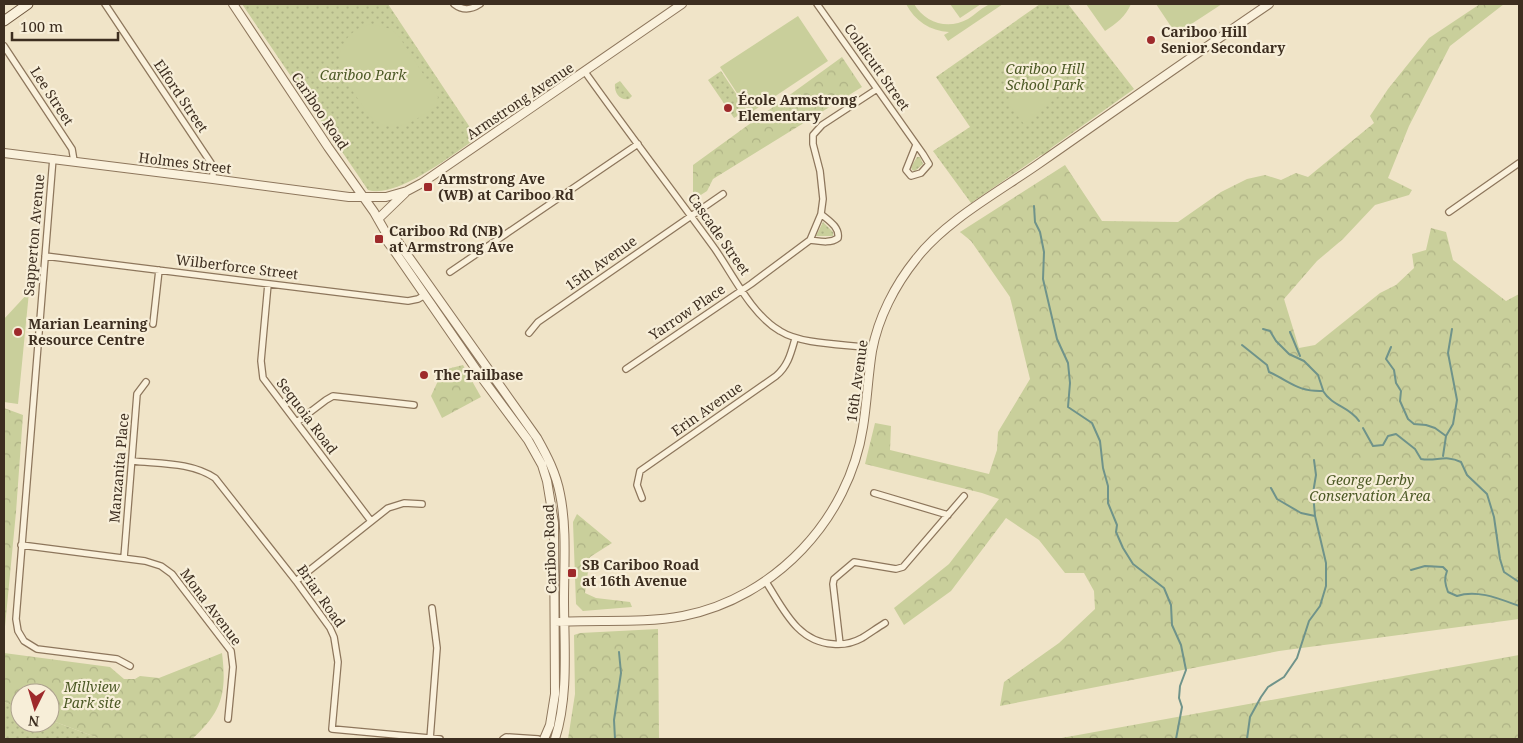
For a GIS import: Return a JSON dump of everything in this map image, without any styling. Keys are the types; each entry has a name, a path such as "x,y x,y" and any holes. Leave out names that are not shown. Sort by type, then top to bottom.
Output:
{"main road":[{"path":"4,21 28,4"}],"street":[{"name":"Elford Street","path":"104,4 213,166 213,178"},
{"name":"Cariboo Road","path":"233,4 378,219 386,233 387,241 486,384 528,440 542,465 551,497 554,523 555,622 555,694 550,724 544,739"},
{"path":"454,4 464,9 480,4"},
{"name":"Armstrong Avenue","path":"364,198 386,197 407,191 422,183 682,4"},
{"name":"Coldicutt Street","path":"817,4 923,154 929,166 921,173 911,176 906,170 916,145"},
{"name":"16th Avenue","path":"555,622 655,620 686,616 727,602 766,582 792,560 812,538 831,512 844,489 862,436 873,348 882,318 894,292 917,257 940,233 1170,70 1268,4"},
{"name":"Lee Street","path":"4,46 72,149 74,161"},
{"name":"Cascade Street","path":"584,72 691,216 742,290 770,324 781,332 795,338 873,348"},
{"path":"821,214 836,227 839,233 838,238 834,241 810,240 821,214 823,186 813,144 813,135 822,125 877,89"},
{"path":"450,272 638,144"},
{"name":"Holmes Street","path":"4,153 364,198"},
{"name":"Sapperton Avenue","path":"53,158 16,619 18,631 24,641 37,649 118,659 130,666"},
{"path":"1449,212 1519,163"},
{"path":"378,219 407,191"},
{"name":"15th Avenue","path":"529,333 538,322 723,194"},
{"name":"Cariboo Road","path":"386,233 396,239 537,438 549,460 557,482 563,510 564,685 560,720 555,739"},
{"name":"Yarrow Place","path":"626,369 742,290 810,240"},
{"name":"Wilberforce Street","path":"45,256 408,301 425,295"},
{"path":"153,324 159,270"},
{"name":"Sequoia Road","path":"268,284 260,361 262,373 267,384 371,521"},
{"name":"Erin Avenue","path":"642,498 637,485 640,471 776,376 786,367 795,338"},
{"name":"Manzanita Place","path":"124,558 137,394 146,382"},
{"path":"296,422 333,396 414,405"},
{"name":"Briar Road","path":"132,461 190,467 199,469 215,478 296,581 330,628 337,644 338,662 332,729 440,739"},
{"path":"874,492 948,515"},
{"path":"840,644 834,579 854,562 896,568 903,567 964,496"},
{"path":"296,581 392,506 404,503 422,504"},
{"name":"Mona Avenue","path":"21,545 153,563 172,574 229,648 233,666 228,720"},
{"path":"766,582 791,622 804,634 820,642 840,644 863,638 885,623"},
{"path":"430,739 437,648 432,608"},
{"path":"503,739 506,737 538,739"}],"green space":[{"name":"Cariboo Park","path":"242,4 388,4 477,138 440,164 409,182 380,191 368,190"},
{"path":"906,4 914,4 924,16 938,23 953,24 968,19 991,4 1003,4 948,41 944,35 949,32 936,30 924,24"},
{"path":"950,4 981,4 960,18"},
{"name":"Cariboo Hill School Park","path":"1040,4 1068,4 1134,89 1051,148 1046,154 1041,155 971,203 933,151 970,127 936,77"},
{"path":"1086,4 1131,4 1120,19 1105,31"},
{"path":"1156,4 1222,4 1176,34"},
{"name":"George Derby Conservation Area","path":"1480,4 1504,4 1450,46 1409,126 1388,178 1412,190 1409,195 1375,205 1343,239 1317,261 1284,299 1299,348 1315,345 1380,293 1396,285 1414,268 1412,254 1426,250 1431,228 1446,232 1453,260 1506,301 1519,294 1519,619 1279,651 1000,706 1004,682 1059,643 1095,609 1094,591 1084,573 1065,573 1039,540 1006,518 951,591 904,625 894,608 949,564 999,499 982,493 865,464 875,423 891,426 890,450 989,474 997,450 998,432 1030,379 1010,297 971,241 960,232 1065,165 1102,221 1178,222 1221,192 1247,179 1265,175 1281,180 1296,173 1308,177 1374,123 1370,116 1388,89 1429,38"},
{"path":"798,16 828,61 750,113 720,67"},
{"path":"371,24 391,29 398,35 438,97 436,107 407,123 395,126 383,125 370,116 343,76 339,59 344,43 349,37 355,31"},
{"path":"842,57 862,87 713,179 707,191 693,200 693,165"},
{"path":"1051,65 1070,85 1024,124 1007,102"},
{"path":"1076,68 1087,81 1079,88 1068,74"},
{"path":"721,71 747,110 734,118 708,80"},
{"path":"620,81 632,96 629,99 622,99 616,93 615,84"},
{"path":"917,157 920,157 923,164 915,171 911,167"},
{"path":"823,222 833,232 833,236 816,236"},
{"path":"29,292 18,404 4,402 4,319"},
{"path":"463,365 481,397 442,418 431,396 443,370"},
{"path":"4,408 23,415 4,637"},
{"path":"577,514 612,543 590,557 585,593 596,598 630,602 632,607 583,611 576,604 573,522"},
{"path":"658,629 659,739 568,739 575,694 574,635 580,633"},
{"name":"Millview Park site","path":"4,653 110,667 124,679 135,679 140,676 159,678 222,653 224,680 220,701 210,720 192,739 101,739 60,724 60,683 10,683 10,705 4,702"},
{"path":"1519,655 1519,739 1056,739"},
{"path":"4,702 10,705 10,733 60,733 60,724 101,739 4,739"}],"waterway":[{"path":"1034,206 1035,222 1040,232 1044,252 1043,279 1057,339 1068,363 1070,383 1068,407 1092,423 1100,441 1103,468 1108,486 1108,503 1117,525 1116,532 1123,548 1133,564 1164,588 1171,605 1172,625 1181,645 1186,670 1180,686 1179,698 1182,707 1176,739"},
{"path":"1263,329 1270,331 1276,341 1289,354 1304,361 1318,375 1323,390"},
{"path":"1443,456 1446,436 1453,424 1457,400 1448,353 1452,329"},
{"path":"1290,332 1300,356"},
{"path":"1242,345 1267,365 1269,372 1295,386 1307,390 1323,391 1331,400 1351,412 1359,421"},
{"path":"1391,347 1386,359 1394,370 1396,383 1401,391 1400,401 1408,419 1414,424 1435,428 1446,436"},
{"path":"1363,428 1373,446 1383,445 1388,436 1396,434 1415,449 1421,459 1445,458 1461,462 1467,475 1487,494 1494,517 1500,559 1504,572 1519,582"},
{"path":"1247,739 1250,717 1268,687 1284,677 1297,658 1309,621 1320,606 1326,586 1326,563 1315,516 1313,493 1316,475 1314,460"},
{"path":"1271,488 1277,499 1301,513 1315,516"},
{"path":"1411,570 1425,566 1443,567 1447,571 1445,582 1448,592 1457,596 1480,594 1519,606"},
{"path":"615,739 614,720 621,673 619,652"}],"place":[{"name":"Cariboo Hill Senior Secondary","path":"1151,40"},
{"name":"École Armstrong Elementary","path":"728,108"},
{"name":"Armstrong Ave (WB) at Cariboo Rd","path":"428,187"},
{"name":"Cariboo Rd (NB) at Armstrong Ave","path":"379,239"},
{"name":"Marian Learning Resource Centre","path":"18,332"},
{"name":"The Tailbase","path":"424,375"},
{"name":"SB Cariboo Road at 16th Avenue","path":"572,573"}]}
